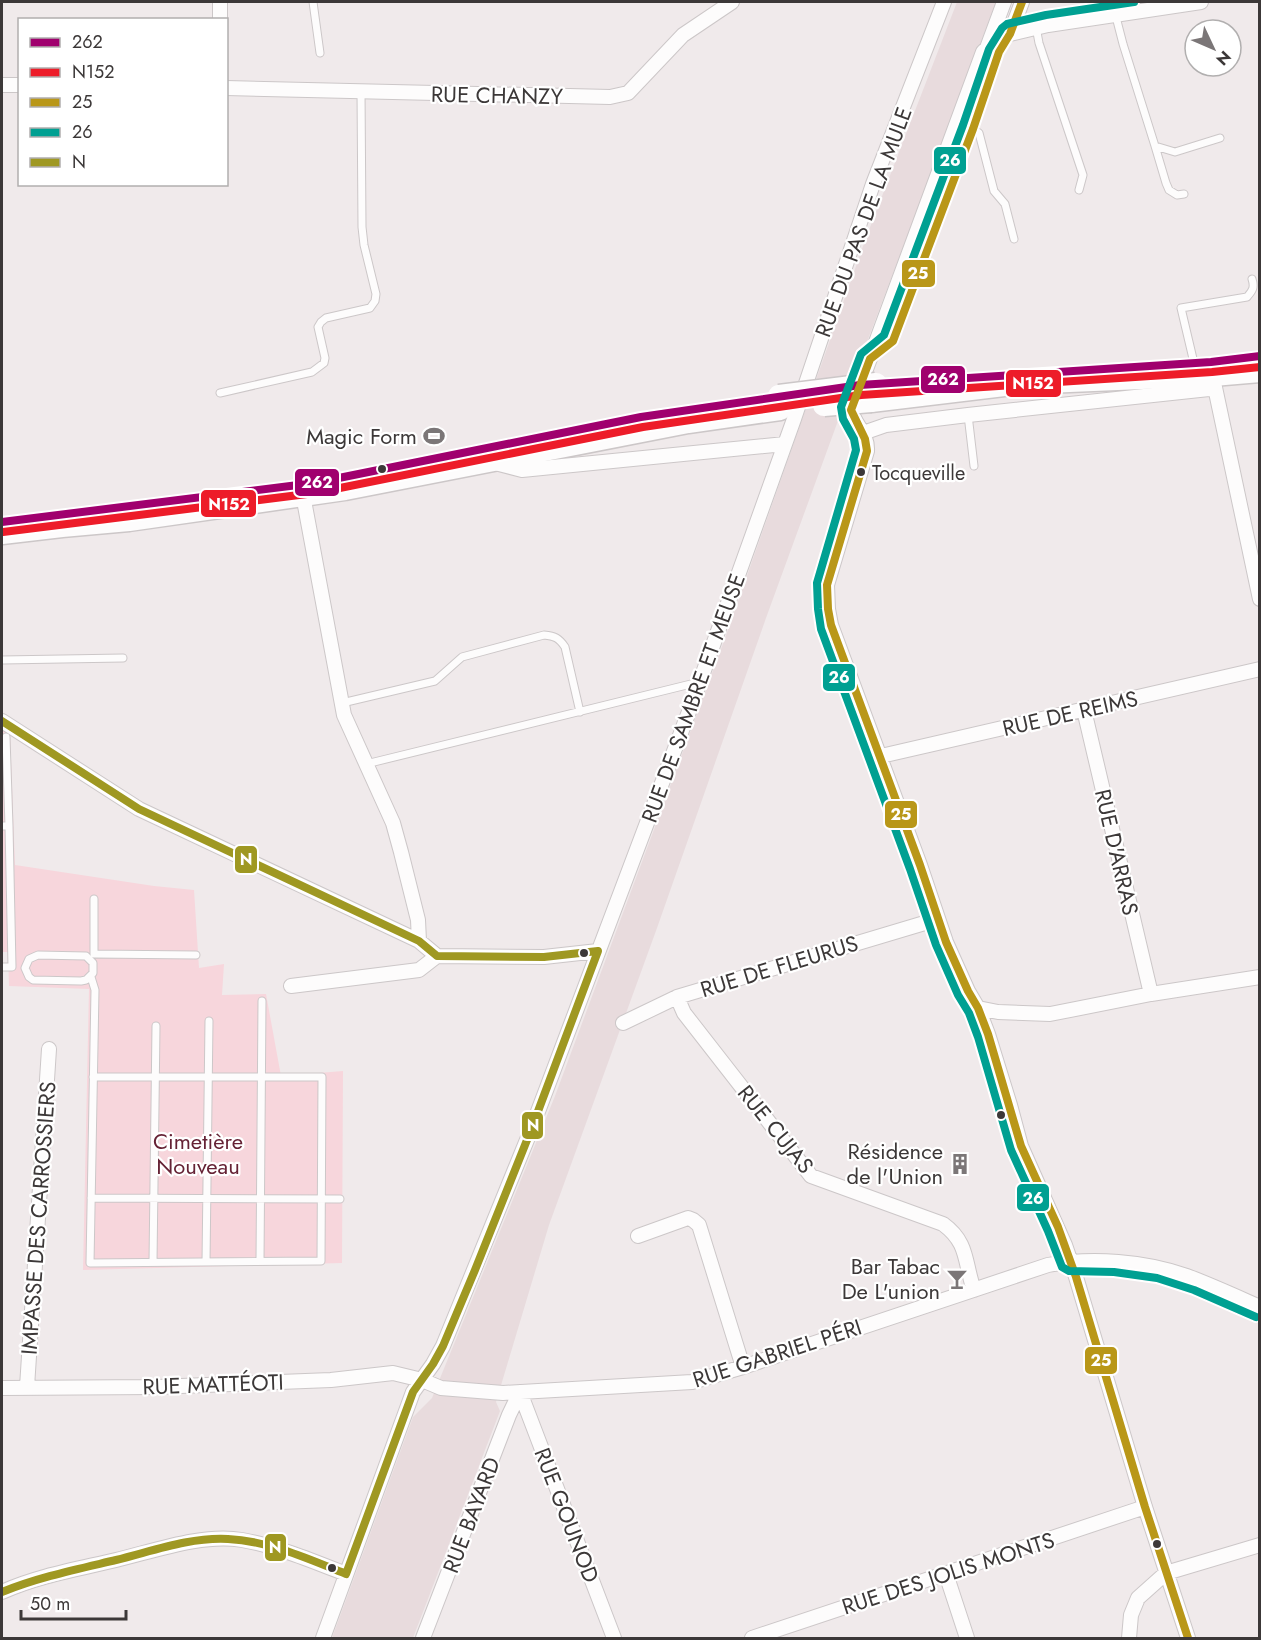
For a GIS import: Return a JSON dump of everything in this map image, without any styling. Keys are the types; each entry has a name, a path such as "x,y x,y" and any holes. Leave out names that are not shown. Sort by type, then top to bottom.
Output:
{"main road":[{"path":"2,522 314,483 528,439 686,411 1260,356"},
{"path":"873,393 1022,383 1211,382 1260,371"},
{"path":"2,533 129,520 345,489 780,403"}],"street":[{"path":"220,2 220,18"},
{"name":"RUE CHANZY","path":"228,88 610,97 628,93 683,35 732,2"},
{"name":"RUE DU PAS DE LA MULE","path":"785,444 873,184 944,2"},
{"path":"1004,2 851,410 867,442 867,451 831,565 827,597 831,625 946,942 978,1008 992,1045 1021,1146 1071,1261 1145,1507 1188,1638"},
{"path":"1010,34 1022,2"},
{"path":"985,50 1010,34 1036,27 1148,5 1201,2"},
{"path":"2,85 18,85"},
{"path":"863,433 886,425 1211,382 1260,599"},
{"path":"484,461 522,470 785,444"},
{"name":"RUE DE SAMBRE ET MEUSE","path":"323,1638 413,1392 443,1346 531,1130 700,682 785,444"},
{"path":"303,495 344,715 393,824 418,920 419,941"},
{"name":"RUE DE REIMS","path":"880,756 1260,669"},
{"name":"RUE D'ARRAS","path":"1084,710 1151,994"},
{"path":"2,721 139,808 419,941 437,956"},
{"name":"RUE DE FLEURUS","path":"623,1023 677,997 938,918"},
{"path":"291,986 419,970 437,956 544,957 598,951"},
{"path":"978,1008 998,1012 1050,1014 1151,994 1260,977"},
{"name":"RUE CUJAS","path":"677,997 684,1013 811,1176 943,1224 954,1232 962,1245 974,1290"},
{"name":"IMPASSE DES CARROSSIERS","path":"27,1387 49,1049"},
{"path":"638,1236 688,1218 699,1225 743,1367"},
{"name":"RUE GABRIEL PÉRI","path":"422,1380 441,1388 503,1393 692,1382 1048,1265 1071,1261 1090,1260 1158,1268 1186,1276 1260,1307"},
{"name":"RUE MATTÉOTI","path":"2,1388 156,1387 331,1380 393,1373 422,1380"},
{"name":"RUE BAYARD","path":"423,1638 520,1392"},
{"name":"RUE GOUNOD","path":"520,1392 614,1638"},
{"name":"RUE DES JOLIS MONTS","path":"752,1638 1145,1507"},
{"path":"2,1592 19,1584 93,1565 190,1542 219,1538 240,1539 271,1547 346,1574"},
{"path":"1130,1638 1131,1615 1138,1598 1166,1573 1260,1545"},
{"path":"946,1574 967,1638"}],"lane":[{"path":"312,2 320,53"},
{"path":"1115,13 1166,183 1169,190 1177,195 1184,194"},
{"path":"1036,27 1039,43 1083,175 1079,190"},
{"path":"870,359 893,341 973,129 999,52 1010,34"},
{"path":"220,393 312,372 324,363 325,358 318,327 321,322 326,318 370,308 375,301 376,294 362,227 361,92"},
{"path":"973,129 979,133 994,191 1005,204 1014,239"},
{"path":"1155,146 1175,152 1220,138"},
{"path":"1194,363 1181,308 1246,297 1252,291 1252,279"},
{"path":"968,415 974,466"},
{"path":"342,703 435,681 462,657 544,635 555,636 565,647 580,712"},
{"path":"2,660 123,658"},
{"path":"366,764 700,682"},
{"path":"6,737 5,826 12,967"},
{"path":"93,1077 322,1077 321,1261 90,1263 94,990 91,977 94,968 92,956 94,899"},
{"path":"91,977 81,981 38,981 29,977 25,968 29,958 38,954 196,955"},
{"path":"2,967 25,968"},
{"path":"260,1261 262,1001"},
{"path":"206,1262 209,1021"},
{"path":"153,1262 156,1026"},
{"path":"91,1198 340,1199"}],"shaded area":[{"path":"957,2 996,2 862,355 549,1225 496,1402 500,1411 413,1638 332,1638 413,1417 432,1398 555,1096 724,641 867,235"}],"green space":[{"name":"Cimetière Nouveau","path":"2,728 10,733 15,865 194,890 199,968 224,964 222,995 266,994 281,1076 343,1071 342,1263 83,1270 89,989 9,986 8,952 2,952"}],"transit line":[{"name":"25","path":"1022,2 1010,34 999,52 973,129 893,341 870,359 851,410 865,439 867,451 827,585 828,609 831,625 920,865 946,942 988,1034 1021,1146 1058,1227 1076,1277 1145,1507 1188,1638"},
{"name":"26","path":"1134,2 1046,15 1007,24 989,49 884,335 861,354 841,407 843,419 854,439 856,450 817,583 818,609 821,629 936,945 978,1037 1011,1150 1062,1267 1069,1271 1114,1272 1157,1278 1194,1290 1256,1317"},
{"name":"262","path":"2,522 314,483 641,417 860,385 1211,362 1260,356"},
{"name":"N152","path":"3,532 315,493 643,427 861,395 1260,367"},
{"name":"N","path":"2,721 139,809 419,941 437,956 544,957 598,951 531,1130 475,1270 443,1346 413,1392 346,1574 259,1543 214,1539 172,1545 44,1578 2,1592"}],"place":[{"name":"Magic Form","path":"434,436"},
{"name":"Tocqueville","path":"861,472"},
{"name":"Résidence de l'Union","path":"960,1164"},
{"name":"Bar Tabac De L'union","path":"957,1279"}]}
